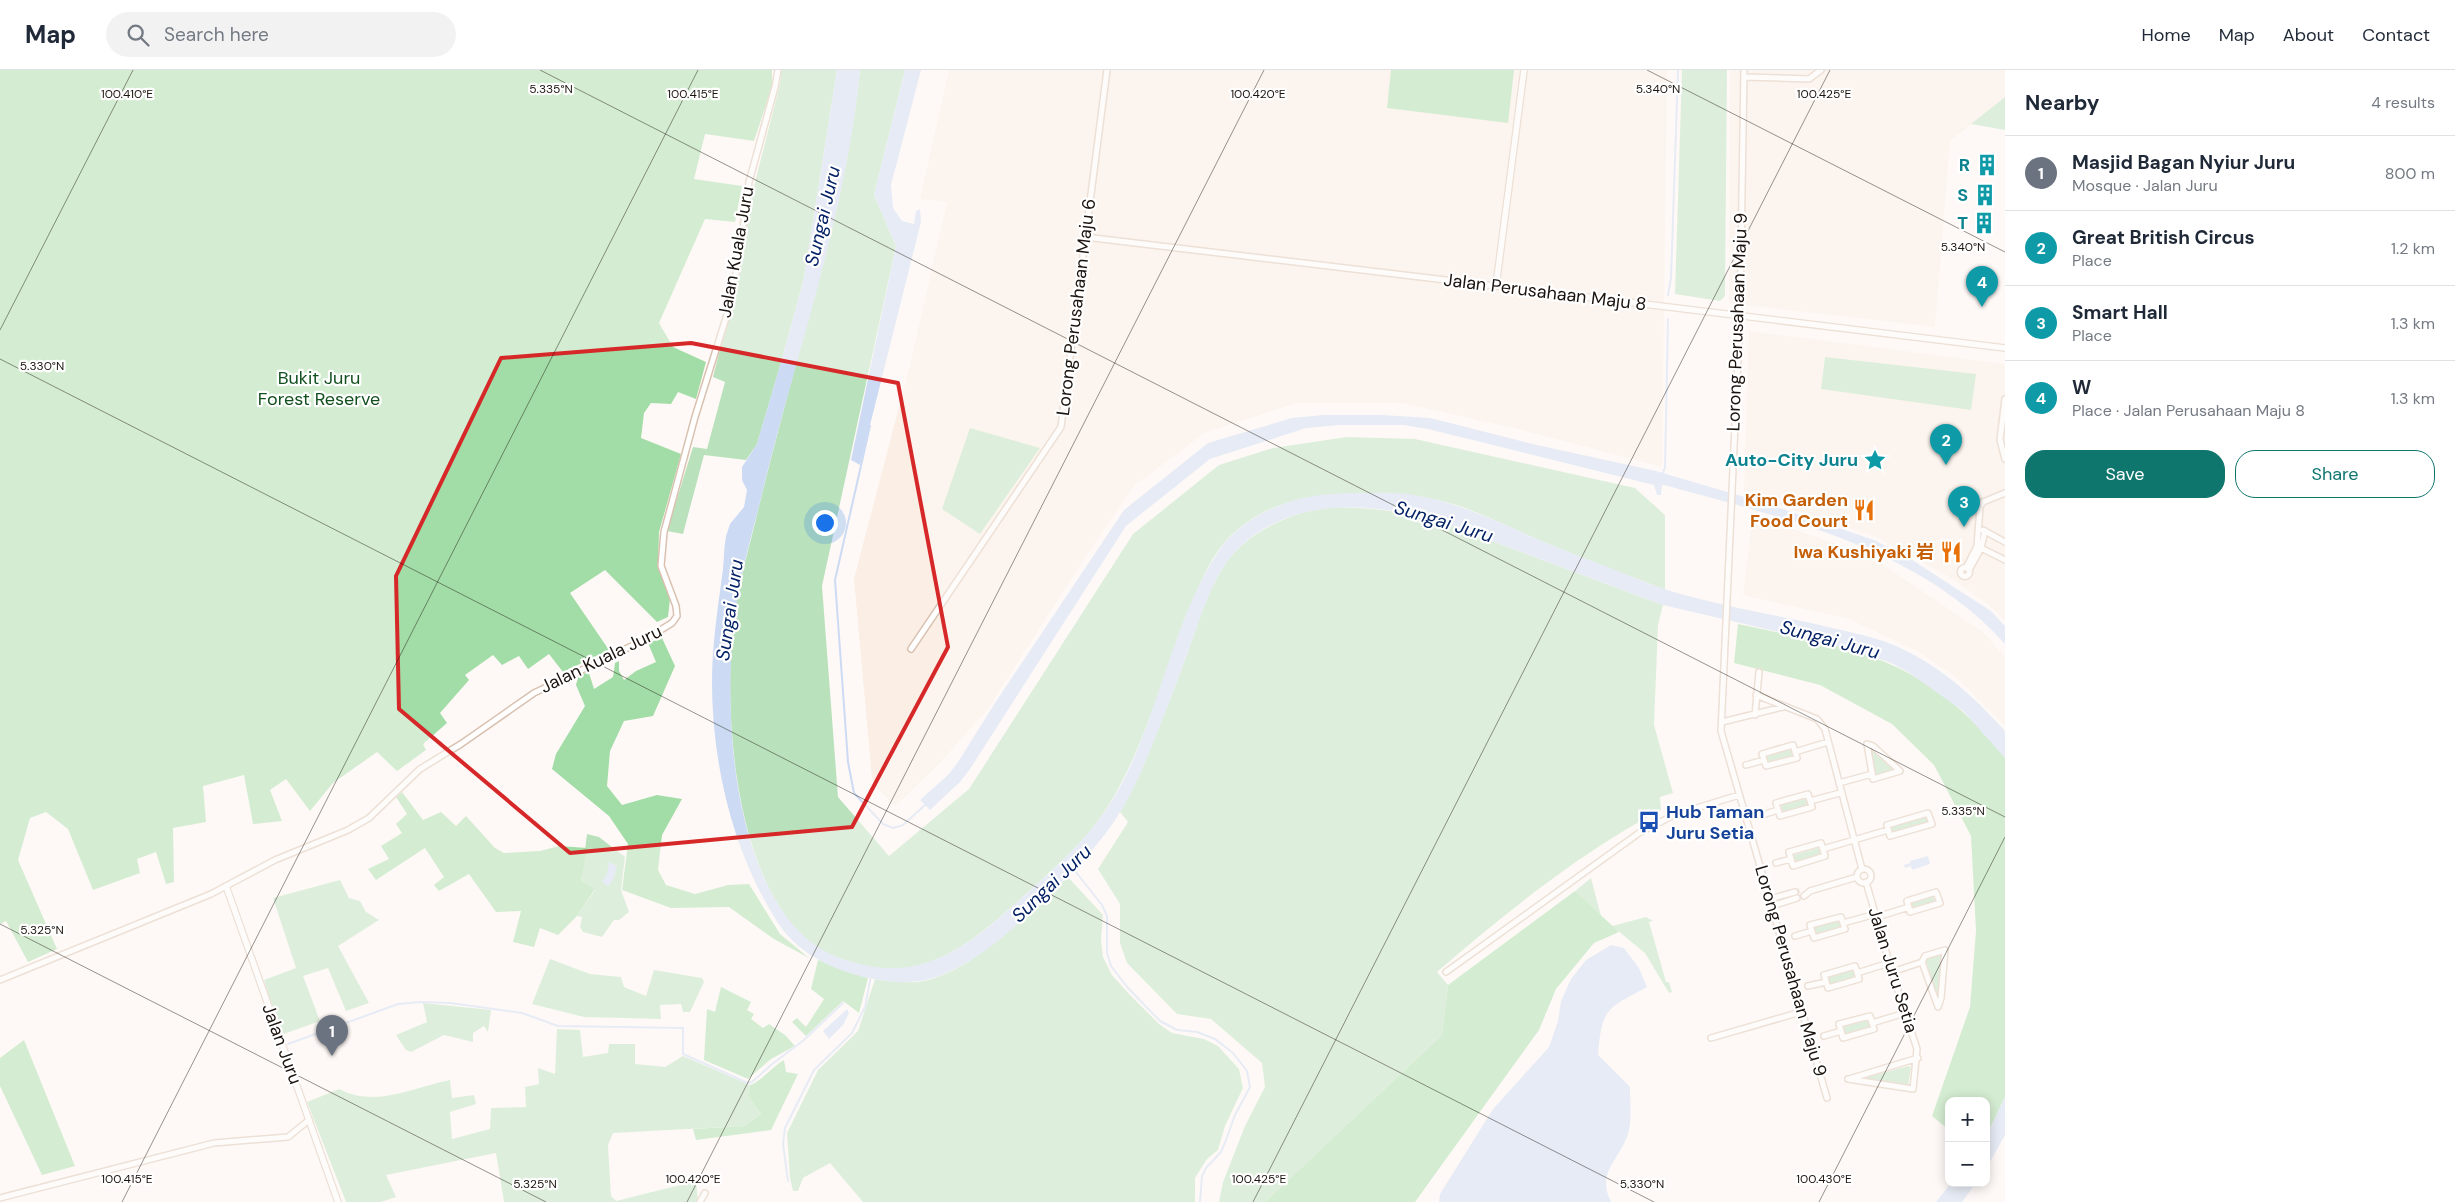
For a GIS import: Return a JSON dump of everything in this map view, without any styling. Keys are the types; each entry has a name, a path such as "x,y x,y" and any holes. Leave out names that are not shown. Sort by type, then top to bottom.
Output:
{"street":[{"name":"Jalan Kuala Juru","path":"226,886 275,860 348,830 369,818 420,769 461,744 534,693 644,640 672,623 677,616 676,606 661,566 664,532 693,426 730,305 740,251 749,182 778,70"},
{"name":"Lorong Perusahaan Maju 6","path":"911,649 1061,427 1107,70"},
{"path":"1496,286 1524,70"},
{"name":"Lorong Perusahaan Maju 9","path":"1744,70 1740,316 1721,731 1804,1011 1827,1098"},
{"path":"1744,77 1809,79 1821,70"},
{"name":"Jalan Perusahaan Maju 8","path":"1086,237 2005,348"},
{"path":"2005,399 2000,440 2005,459"},
{"path":"1979,547 1979,512 1983,502 2005,493"},
{"path":"1978,527 2005,542"},
{"path":"1967,569 1985,531"},
{"path":"1979,547 2005,560"},
{"path":"1755,715 1758,672"},
{"path":"1756,695 1784,707"},
{"path":"1722,722 1784,707"},
{"name":"Jalan Juru Setia","path":"1784,707 1817,719 1825,729 1840,793 1862,869 1868,870 1871,874 1870,880 1866,882 1889,963 1918,1049 1918,1058"},
{"path":"1795,752 1828,742"},
{"path":"1867,744 1873,746 1900,771 1873,779 1872,774 1866,747 1867,744"},
{"path":"1793,745 1797,758 1766,766 1764,760 1762,754 1793,745"},
{"path":"1746,765 1764,760"},
{"path":"1838,783 1872,774"},
{"path":"1810,801 1840,793"},
{"path":"1446,972 1639,833 1674,815 1739,794"},
{"path":"1808,794 1812,807 1780,816 1778,810 1776,803 1808,794"},
{"path":"1762,815 1778,810"},
{"path":"1928,813 1932,824 1890,836 1888,830 1887,825 1928,813"},
{"path":"1823,849 1888,830"},
{"path":"1821,843 1825,856 1793,866 1791,859 1789,852 1821,843"},
{"path":"1776,863 1791,859"},
{"path":"1803,893 1858,877 1862,869"},
{"path":"1858,877 1862,882 1866,882"},
{"path":"0,980 94,943 226,886"},
{"name":"Jalan Juru","path":"226,886 338,1202"},
{"path":"1770,899 1795,892"},
{"path":"1936,892 1940,903 1910,912 1909,907 1907,901 1936,892"},
{"path":"1772,906 1797,898"},
{"path":"1843,923 1909,907"},
{"path":"1841,917 1845,929 1814,938 1812,931 1810,925 1841,917"},
{"path":"1795,936 1812,931"},
{"path":"1892,972 1922,962 1925,956 1945,950 1938,1007 1922,962"},
{"path":"1857,973 1889,963"},
{"path":"1855,966 1857,973 1859,979 1828,988 1824,975 1855,966"},
{"path":"1808,986 1826,982"},
{"path":"1711,1038 1804,1011"},
{"path":"1872,1023 1905,1013"},
{"path":"1870,1016 1872,1023 1874,1029 1843,1038 1839,1024 1870,1016"},
{"path":"1824,1036 1841,1031"},
{"path":"1918,1058 1913,1089 1848,1079 1883,1069 1918,1058"},
{"path":"0,1198 214,1142 288,1137 309,1120"},
{"path":"700,1202 705,1193"}],"highlighted area":[{"path":"691,343 898,383 948,647 852,827 570,853 399,709 396,576 501,358"}],"shaded area":[{"path":"949,70 1667,70 1662,467 1518,429 1402,403 1298,403 1206,432 1134,486 1086,556 987,710 939,764 895,806 876,787 872,778 854,579 910,365 947,202 920,199"},
{"path":"1730,70 2005,70 2005,97 1950,141 1935,327 1729,303"},
{"name":"Auto-City Juru","path":"1749,331 2005,364 2005,621 1990,606 1951,578 1874,536 1744,494"},
{"path":"1753,515 1845,547 1886,567 1983,632 2005,657 2005,726 1957,678 1919,652 1849,619 1743,595"}],"green space":[{"name":"Bukit Juru Forest Reserve","path":"0,70 772,70 772,87 754,141 705,134 694,179 742,186 735,222 705,219 659,323 673,347 706,362 696,399 678,392 671,404 651,403 644,413 641,438 681,454 659,532 658,568 670,599 668,617 657,622 605,570 570,593 609,650 563,672 549,654 528,669 519,656 502,665 493,655 465,675 469,680 440,713 447,723 423,744 426,750 397,771 377,752 333,783 310,811 286,779 270,790 282,821 253,824 244,775 203,786 206,822 173,828 174,882 166,884 156,852 137,859 140,873 93,890 68,829 46,812 30,818 18,860 57,949 28,962 6,921 0,924"},
{"path":"781,70 837,70 804,278 757,444 746,460 704,455 683,534 667,531 693,447 707,449 725,382 713,377 740,273 751,198 780,84"},
{"path":"860,70 905,70 874,195 896,246 822,586 838,797 889,856 969,789 1133,534 1219,465 1273,448 1347,437 1415,439 1635,488 1665,515 1665,590 1549,544 1474,511 1437,500 1307,501 1291,502 1276,507 1260,514 1237,530 1218,551 1206,571 1197,592 1142,738 1122,782 1092,828 1061,862 1009,910 971,940 951,953 930,962 908,968 884,968 849,962 817,947 797,930 775,899 757,860 744,817 736,771 731,724 730,678 732,635 743,570 817,285 841,183 854,116"},
{"path":"1391,70 1514,70 1508,123 1387,108"},
{"path":"1682,70 1727,70 1725,296 1720,301 1675,294"},
{"path":"2005,97 2005,130 1971,124"},
{"path":"1825,357 1976,374 1971,410 1821,389"},
{"path":"970,428 1040,448 980,534 942,509"},
{"path":"1323,507 1380,510 1436,520 1663,605 1658,625 1654,725 1673,793 1660,797 1661,810 1631,826 1573,864 1516,906 1437,972 1448,985 1442,1035 1265,1202 1219,1202 1223,1182 1245,1126 1265,1087 1262,1063 1211,1019 1177,1014 1127,963 1120,943 1120,904 1098,869 1128,822 1120,812 1156,736 1202,613 1214,583 1222,570 1241,546 1259,532 1290,517"},
{"path":"1738,624 1806,638 1868,656 1898,667 1926,683 1953,703 1980,729 2005,758 2005,1097 1990,1129 1990,1097 1945,1097 1945,1127 1932,1116 1970,1007 1976,931 1971,836 1934,765 1892,724 1820,685 1734,663"},
{"path":"662,638 675,666 653,716 624,721 610,751 607,786 622,805 657,795 682,799 662,835 658,870 666,885 695,894 728,885 749,884 780,934 809,958 774,939 729,907 671,908 622,890 628,844 609,816 552,769 556,754 585,706 576,685 579,674 589,673 594,689 613,677 615,663 619,661 619,671 624,680 636,671 656,662 648,643"},
{"path":"1790,748 1793,752 1792,756 1768,762 1766,755"},
{"path":"1872,750 1894,772 1876,778 1869,751"},
{"path":"402,792 423,820 441,812 456,826 466,816 495,848 504,853 540,851 559,846 587,848 581,881 595,889 577,916 558,935 540,928 534,947 513,942 521,911 496,912 469,874 439,891 434,885 444,877 425,848 376,880 368,869 389,859 381,846 402,833 396,824 407,814 396,797"},
{"path":"1805,798 1808,801 1807,806 1783,812 1781,805"},
{"path":"1925,817 1928,819 1927,823 1893,832 1891,830 1891,826"},
{"path":"587,834 599,837 625,857 621,890 629,912 619,920 614,920 602,937 583,932 580,927 582,917 577,916 595,890 581,881"},
{"path":"1818,848 1822,852 1821,856 1796,862 1794,855"},
{"path":"1068,877 1103,915 1101,939 1103,957 1112,975 1159,1024 1172,1033 1204,1039 1218,1046 1239,1069 1243,1088 1225,1126 1218,1150 1207,1159 1195,1178 1195,1202 863,1202 830,1163 803,1178 798,1191 793,1191 790,1178 787,1133 818,1070 858,1031 875,979 917,982 937,977 958,968 998,940"},
{"path":"1591,878 1601,916 1575,891"},
{"path":"340,880 349,898 360,901 366,912 379,920 338,946 369,1003 346,1011 328,968 303,976 320,1021 281,1035 264,980 296,968 273,898"},
{"path":"1575,891 1619,932 1594,943 1556,989 1539,1030 1415,1202 1265,1202 1442,1035 1448,985"},
{"path":"1933,896 1935,902 1913,908 1910,906 1911,903"},
{"path":"1646,917 1653,921 1649,922 1666,982 1669,982 1672,992 1669,993 1645,953 1612,926"},
{"path":"1838,920 1841,923 1840,928 1816,934 1814,926"},
{"path":"1940,954 1942,956 1938,1000 1926,961 1927,958"},
{"path":"550,959 590,974 621,977 624,987 646,996 654,970 702,978 704,982 690,1012 683,1012 681,1004 660,1005 661,1019 584,1017 532,1004"},
{"path":"818,960 868,978 859,1013 843,1001 806,1036 792,1022 797,1018 806,1027 824,999 811,989"},
{"path":"1852,970 1856,973 1855,978 1830,984 1828,977"},
{"path":"721,987 751,1002 747,1010 754,1014 751,1019 763,1028 769,1024 785,1035 795,1046 771,1059 748,1079 704,1060 707,1009 715,1012"},
{"path":"423,1003 491,1010 488,1032 484,1026 473,1033 473,1042 444,1035 411,1052 406,1050 396,1035 427,1022"},
{"path":"1867,1020 1870,1023 1869,1028 1845,1034 1843,1027"},
{"path":"557,1029 580,1030 583,1057 608,1053 609,1044 635,1044 635,1064 665,1067 683,1056 750,1085 748,1096 761,1114 745,1126 613,1133 608,1145 611,1196 616,1201 696,1181 698,1202 504,1202 496,1153 386,1175 396,1197 381,1202 346,1202 307,1102 339,1089 366,1097 380,1097 450,1080 452,1098 474,1095 476,1104 450,1112 452,1139 490,1129 491,1108 526,1107 525,1087 539,1084 538,1068 555,1074"},
{"path":"24,1040 75,1166 42,1175 0,1086 0,1058"},
{"path":"784,1060 786,1072 798,1074 771,1130 696,1140 693,1129 745,1126 761,1114 748,1096 750,1085 754,1084"},
{"path":"1908,1066 1911,1067 1908,1086 1864,1078"}],"water":[{"name":"Sungai Juru","path":"837,70 860,70 853,126 831,235 744,565 732,639 730,681 731,725 736,771 743,815 756,857 772,894 794,926 807,939 830,954 855,963 881,968 906,967 928,962 949,954 968,942 1041,881 1082,840 1116,794 1149,720 1190,605 1218,552 1231,536 1257,516 1294,500 1312,496 1339,493 1388,493 1439,500 1667,590 1724,605 1856,633 1891,644 1908,651 1938,670 1967,692 1980,705 2005,731 2005,758 1963,711 1908,672 1889,662 1826,643 1663,605 1436,520 1386,510 1360,508 1334,508 1309,511 1285,518 1262,530 1231,556 1216,580 1204,606 1149,754 1122,809 1084,860 1012,929 988,949 961,966 947,973 920,981 895,982 880,980 851,973 823,962 798,945 778,923 762,896 737,838 721,776 716,745 712,668 726,536 730,524 744,507 747,490 742,480 742,467 757,444 804,278"},
{"path":"905,70 921,70 891,185 893,208 902,221 914,224 916,211 920,209 921,222 860,465 851,460 896,246 874,195"},
{"path":"1323,415 1382,415 1430,418 1537,445 1656,471 1765,503 1874,540 1906,556 1991,611 2005,626 2005,644 1971,611 1933,583 1849,541 1759,511 1662,485 1661,495 1657,495 1654,485 1428,429 1403,425 1340,425 1306,428 1210,459 1126,526 970,769 960,782 930,810 920,800 948,775 958,762 993,706 1124,510 1208,443 1292,418"},
{"path":"1928,856 1930,864 1912,870 1911,866 1905,868 1904,865 1910,863 1910,861"},
{"path":"609,862 617,866 613,880 608,886 602,882 607,874"},
{"path":"1611,945 1624,948 1639,968 1647,987 1623,1000 1609,1011 1602,1027 1598,1055 1630,1087 1628,1134 1607,1174 1607,1192 1611,1202 1439,1202 1440,1194 1493,1109 1549,1047 1558,1021 1561,1001 1571,979 1586,960"},
{"path":"847,1009 849,1013 843,1025 829,1039 823,1031"},
{"path":"2005,1097 2005,1135 1990,1162 1990,1129"},
{"path":"1948,1187 1973,1187 1962,1202 1936,1202"}],"waterway":[{"path":"1668,295 1671,278 1678,70"},
{"path":"1662,476 1665,467 1668,319"},
{"path":"870,426 835,580 848,762 854,793 883,824 893,828 903,825 925,805"},
{"path":"1075,871 1102,905 1107,916 1107,953 1111,966 1128,988 1160,1021 1177,1030 1197,1032 1215,1039 1233,1053 1247,1071 1250,1087 1235,1115 1221,1152 1206,1168 1202,1176 1200,1202"},
{"path":"788,1181 783,1144 785,1128 814,1070 852,1033 865,1007 871,976"},
{"path":"288,1044 398,1004 421,1002 450,1003 522,1013 558,1026 683,1028 683,1054 748,1083 752,1082 804,1040 843,1003"}],"tunnel":[{"path":"1795,892 1802,890"}],"place":[{"name":"R","path":"1987,165"},
{"name":"S","path":"1985,195"},
{"name":"T","path":"1984,223"},
{"name":"W","path":"1982,307"},
{"name":"Auto-City Juru","path":"1875,460"},
{"name":"Great British Circus","path":"1946,465"},
{"name":"Kim Garden Food Court","path":"1864,510"},
{"name":"Smart Hall","path":"1964,527"},
{"name":"Iwa Kushiyaki 岩","path":"1951,552"},
{"name":"Hub Taman Juru Setia","path":"1649,822"},
{"name":"Masjid Bagan Nyiur Juru","path":"332,1056"}]}
